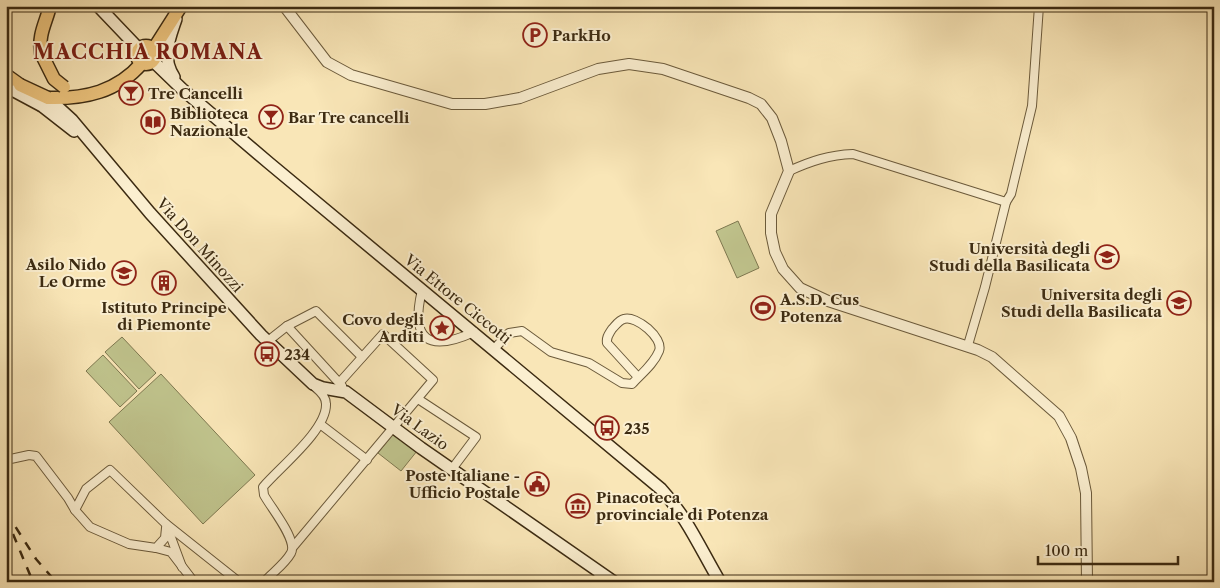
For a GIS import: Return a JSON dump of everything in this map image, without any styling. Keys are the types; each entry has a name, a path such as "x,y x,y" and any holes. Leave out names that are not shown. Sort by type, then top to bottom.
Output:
{"main road":[{"path":"50,6 41,29 41,52 54,79 81,97"},
{"path":"98,6 140,49 137,56 149,58"},
{"path":"6,75 12,87 44,102 81,97 112,88 132,75 149,58 180,9"},
{"path":"180,9 166,46 166,59 168,69 182,89"},
{"name":"Via Ettore Ciccotti","path":"149,58 182,89 661,489 674,504 697,539 719,581"},
{"name":"Via Don Minozzi","path":"44,102 72,120 98,152 268,341 283,354"},
{"name":"Via Lazio","path":"283,354 313,384 323,388 343,386 394,428 598,577 614,582"}],"street":[{"path":"284,6 327,62 351,75 452,104 485,104 520,98 598,69 628,64 663,69 749,98 761,104 772,118 781,141 788,171 771,214 771,233 775,252 783,269 800,288 828,302 968,345 992,357 1059,416 1071,438 1081,468 1086,493 1087,582"},
{"path":"968,345 985,288 1006,202 1012,194 1032,106 1039,6"},
{"path":"788,171 824,158 853,154 1006,202"},
{"path":"422,290 418,306 418,328 424,336 435,342 455,341 474,332"},
{"path":"268,341 287,326 316,311 362,357"},
{"path":"494,349 509,334 522,331 550,352 589,363 622,383 632,384 654,361 660,350 660,344 654,335 640,323 631,319 624,319 610,332 607,343 638,377"},
{"path":"264,582 292,551 433,380 383,334 362,357 343,386 287,326"},
{"path":"292,551 291,538 264,495 263,487 320,424 325,412 326,400 313,384"},
{"path":"418,399 476,437 452,469"},
{"path":"320,424 367,460"},
{"path":"6,460 29,454 36,456 75,510 90,527 129,544 171,552 194,582"},
{"path":"75,510 86,489 110,470 166,524 239,582"},
{"path":"156,548 165,538 166,524"},
{"path":"166,524 182,568"}],"green space":[{"path":"738,221 759,268 737,278 716,231"},
{"path":"122,337 156,373 139,389 105,352"},
{"path":"103,355 137,391 120,407 86,371"},
{"path":"161,374 255,475 203,524 109,422"},
{"path":"394,433 417,451 401,471 378,453"}],"railway":[{"path":"6,512 36,559 56,582"},
{"path":"13,534 33,582"}],"place":[{"name":"ParkHo","path":"535,35"},
{"name":"Tre Cancelli","path":"131,93"},
{"name":"Bar Tre cancelli","path":"271,117"},
{"name":"Biblioteca Nazionale","path":"153,122"},
{"name":"Università degli Studi della Basilicata","path":"1107,257"},
{"name":"Asilo Nido Le Orme","path":"124,273"},
{"name":"Istituto Principe di Piemonte","path":"164,283"},
{"name":"Universita degli Studi della Basilicata","path":"1179,303"},
{"name":"A.S.D. Cus Potenza","path":"763,308"},
{"name":"Covo degli Arditi","path":"442,328"},
{"name":"234","path":"267,354"},
{"name":"235","path":"607,428"},
{"name":"Poste Italiane - Ufficio Postale","path":"537,484"},
{"name":"Pinacoteca provinciale di Potenza","path":"578,506"}],"district":[{"name":"MACCHIA ROMANA","path":"148,52"}]}
